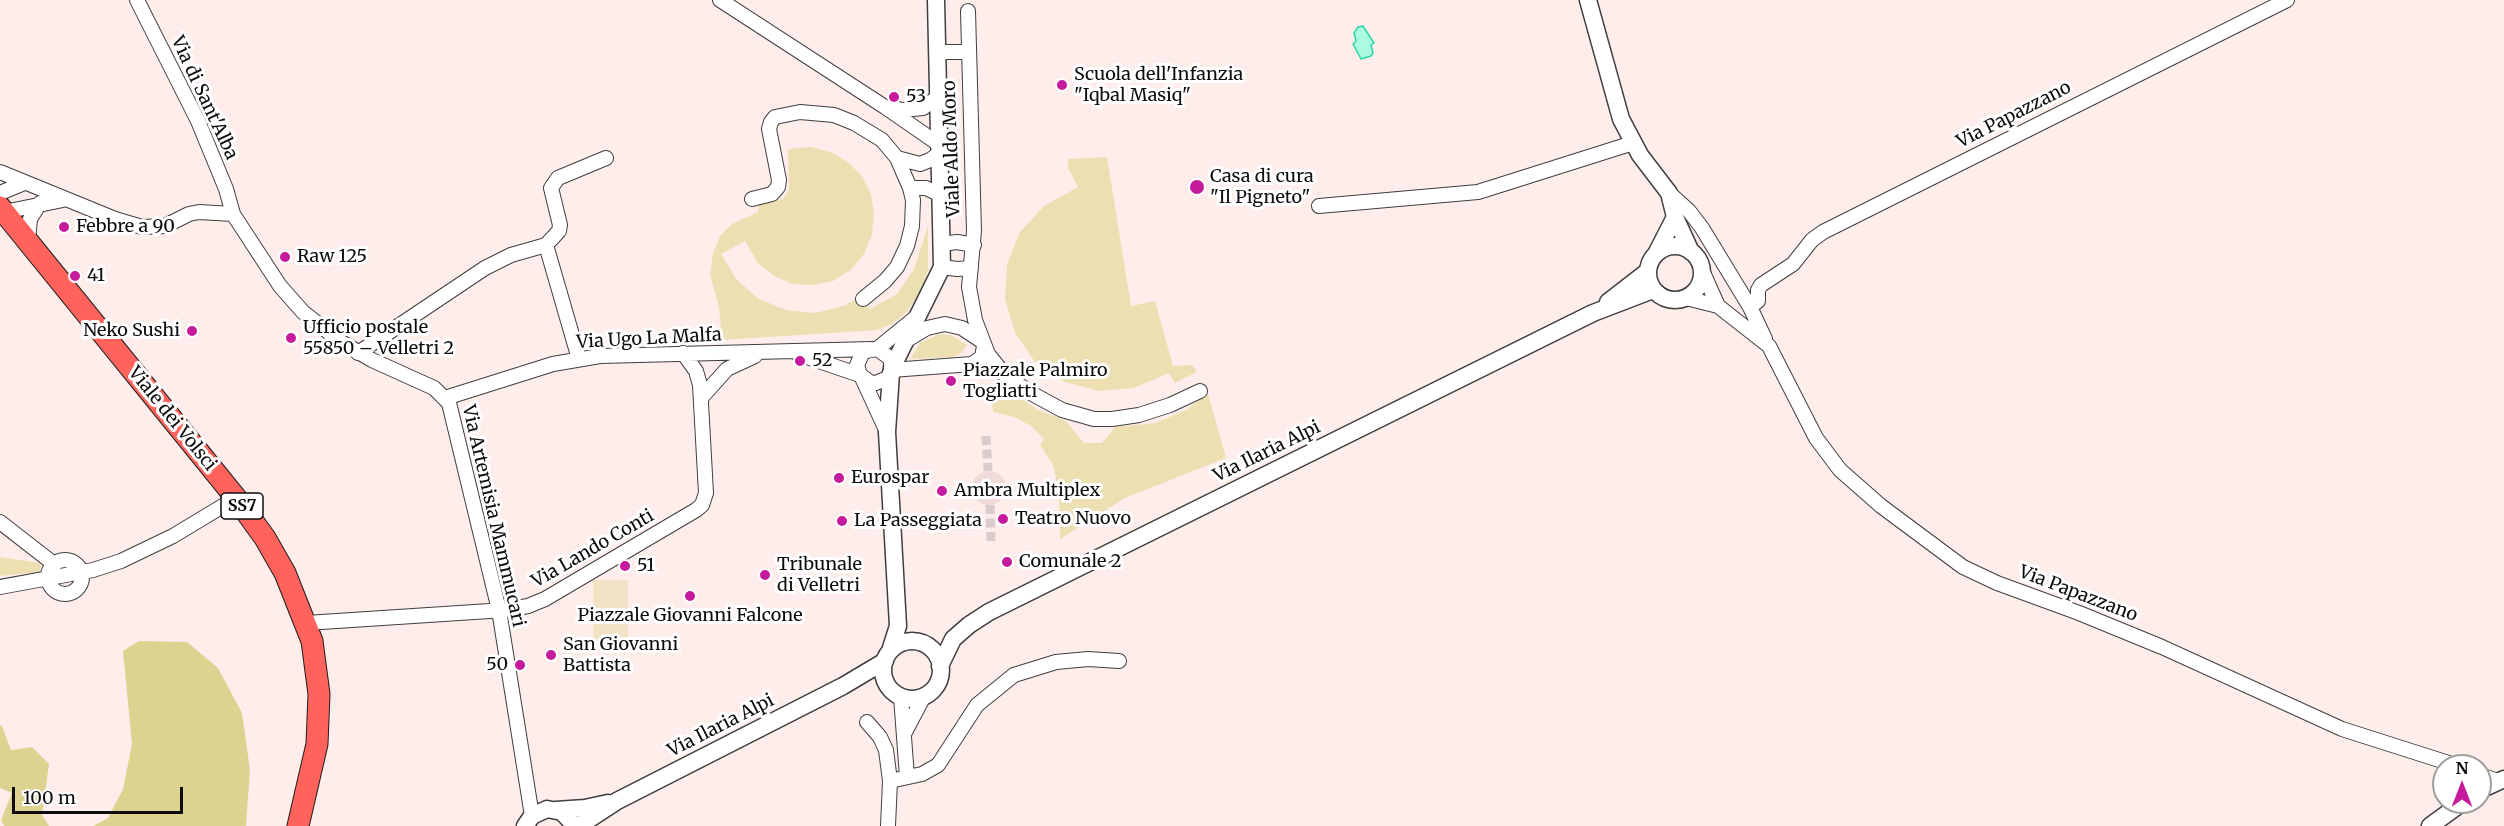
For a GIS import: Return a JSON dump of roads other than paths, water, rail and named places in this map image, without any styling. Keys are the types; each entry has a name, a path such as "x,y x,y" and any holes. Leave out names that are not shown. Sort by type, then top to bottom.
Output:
{"main road":[{"name":"Viale dei Volsci","path":"1,204 27,241 236,498 278,559 306,623 316,668 319,719 313,765 298,826"}],"street":[{"name":"Via di Sant'Alba","path":"137,0 198,121 224,183 233,214"},
{"path":"720,0 885,106 940,149 930,160 920,164 897,158"},
{"name":"Viale Aldo Moro","path":"936,0 942,244"},
{"name":"Via Papazzano","path":"1588,0 1618,109 1633,143 1654,177 1700,224 1750,308 1816,438 1840,470 1881,506 1963,567 2005,587 2089,617 2162,647 2342,729 2432,758"},
{"name":"Via Papazzano","path":"1750,308 1758,301 1758,290 1761,285 1793,264 1812,240 1823,232 2287,0"},
{"name":"Viale Aldo Moro","path":"968,11 974,244"},
{"path":"938,52 969,52"},
{"path":"885,106 903,110 918,109 929,105 939,96"},
{"path":"752,199 772,194 778,188 779,180 769,129 773,119 814,112 844,118 878,136 897,158 910,188 912,222 905,251 885,281 863,299"},
{"path":"1319,206 1478,192 1633,143"},
{"path":"358,352 492,264 546,245 559,231 560,225 551,190 554,182 561,176 606,158"},
{"path":"0,172 115,219 142,227 165,226 197,212 233,214"},
{"path":"1,204 24,183"},
{"path":"910,188 926,188 941,195"},
{"name":"Via Papazzano","path":"1669,193 1675,217 1691,252"},
{"path":"1,204 40,203 66,199"},
{"path":"27,241 30,219 40,203"},
{"name":"Via Artemisia Mammucari","path":"233,214 267,269 295,304 328,332 358,352 434,388 445,398 452,410 499,610 527,823"},
{"path":"1656,254 1669,247 1685,248 1691,252 1702,270 1698,287 1686,298 1669,300 1653,290 1648,271 1656,254 1675,217"},
{"path":"862,378 879,383 891,370 942,267 942,244 957,242 974,244 971,302 983,344 1000,371 1022,388 1062,410 1090,418 1112,419 1139,415 1170,405 1200,391"},
{"path":"546,245 579,359"},
{"path":"942,267 971,268"},
{"name":"Via Papazzano","path":"1702,270 1718,306"},
{"name":"Via Ilaria Alpi","path":"1593,313 1648,271"},
{"name":"Via Ilaria Alpi","path":"940,666 949,644 962,630 989,612 1593,313 1653,290"},
{"name":"Via Papazzano","path":"1686,298 1718,306 1769,346"},
{"path":"887,432 857,365 866,351 874,349 919,314"},
{"path":"907,340 927,328 945,324 962,328 983,344"},
{"path":"891,370 972,364 981,357 983,344"},
{"path":"874,349 886,354 891,370 887,432 898,626 887,656 884,677 897,694 904,734 907,777"},
{"name":"Via Ugo La Malfa","path":"445,398 553,364 612,355 874,349"},
{"path":"701,398 716,379 731,366 749,357 771,351"},
{"name":"Via Ugo La Malfa","path":"788,351 862,378"},
{"path":"684,353 696,371 701,398"},
{"name":"Via Lando Conti","path":"306,623 499,610 523,607 540,601 700,507 705,498 706,488 701,398"},
{"path":"82,572 114,563 151,548 236,498"},
{"path":"0,522 51,571 52,588 56,592 68,594 78,589 83,578 82,572 75,563 59,561 51,571 0,587"},
{"path":"898,626 916,642 933,651 940,666 937,684 924,696 904,734"},
{"name":"Via Ilaria Alpi","path":"916,642 962,630"},
{"path":"887,656 904,643 916,642"},
{"name":"Via Ilaria Alpi","path":"577,826 617,801 843,686 887,656"},
{"path":"890,781 927,772 941,763 977,705 1014,675 1056,662 1088,659 1119,661"},
{"name":"Via Ilaria Alpi","path":"843,686 873,685 897,694"},
{"path":"897,694 916,699 924,696"},
{"path":"867,723 877,732 885,745 890,781 888,826"},
{"name":"Via Ilaria Alpi","path":"527,823 547,809 585,808 617,801"},
{"path":"555,810 568,816 577,826"},
{"path":"2430,826 2446,814"}],"tunnel":[{"path":"986,436 988,471"},
{"path":"990,505 991,545"}],"place":[{"name":"Scuola dell'Infanzia \"Iqbal Masiq\"","path":"1062,85"},
{"name":"53","path":"894,97"},
{"name":"Casa di cura \"Il Pigneto\"","path":"1197,187"},
{"name":"Febbre a 90","path":"64,227"},
{"name":"Raw 125","path":"285,257"},
{"name":"41","path":"75,276"},
{"name":"Neko Sushi","path":"192,331"},
{"name":"Ufficio postale 55850 – Velletri 2","path":"291,338"},
{"name":"52","path":"800,361"},
{"name":"Piazzale Palmiro Togliatti","path":"951,381"},
{"name":"Eurospar","path":"839,478"},
{"name":"Ambra Multiplex","path":"942,491"},
{"name":"Teatro Nuovo","path":"1003,519"},
{"name":"La Passeggiata","path":"842,521"},
{"name":"Comunale 2","path":"1007,562"},
{"name":"51","path":"625,566"},
{"name":"Tribunale di Velletri","path":"765,575"},
{"name":"Piazzale Giovanni Falcone","path":"690,596"},
{"name":"San Giovanni Battista","path":"551,655"},
{"name":"50","path":"520,665"}]}
